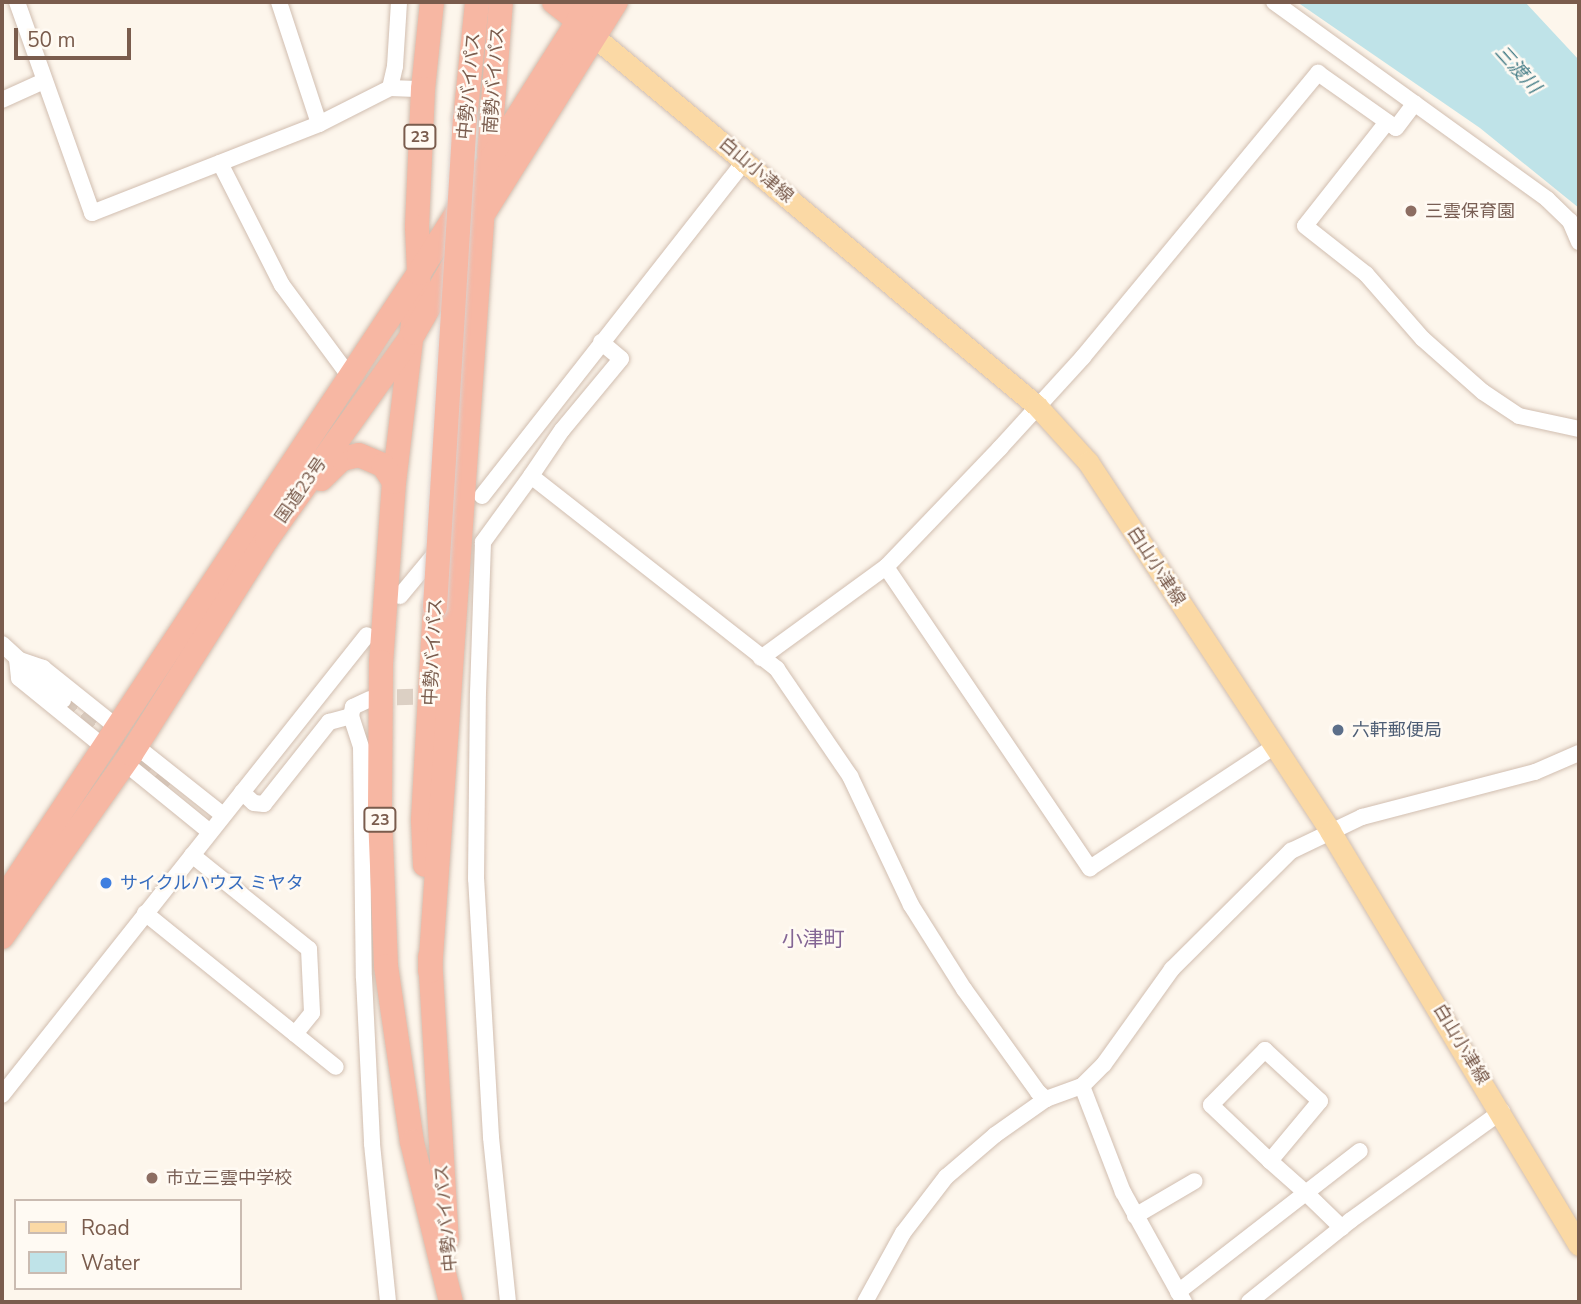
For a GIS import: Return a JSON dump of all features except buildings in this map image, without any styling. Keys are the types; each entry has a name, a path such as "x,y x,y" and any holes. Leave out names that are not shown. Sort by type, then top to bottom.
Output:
{"highway":[{"name":"23","path":"432,2 422,89 416,227 419,273 414,333 394,482 381,662 380,816 386,966 412,1142 453,1302"},
{"name":"中勢バイパス","path":"453,1302 443,1202 424,820 466,120 477,2"},
{"name":"南勢バイパス","path":"488,158 500,2"},
{"path":"554,2 587,20 615,2"},
{"name":"国道23号","path":"2,901 419,273 488,158 587,20"},
{"name":"国道23号","path":"2,937 131,755 267,539 414,333 483,214 587,20"},
{"name":"23","path":"430,971 488,158"},
{"name":"23","path":"368,350 408,268 416,227"},
{"path":"267,539 342,459 359,455 374,459 383,465 394,482"}],"main road":[{"name":"白山小津線","path":"587,20 745,160 1037,406 1088,462 1330,831 1502,1111 1579,1245"}],"street":[{"path":"17,2 92,213 319,124 390,88 422,89"},
{"path":"279,2 319,124"},
{"path":"390,88 399,2"},
{"path":"1274,2 1547,199 1570,222 1579,242"},
{"path":"761,658 886,567 1083,357 1318,73 1396,128 1415,103"},
{"path":"2,100 44,81"},
{"path":"1387,122 1305,226 1366,274 1423,339 1483,392 1519,416 1579,429"},
{"path":"482,496 745,160"},
{"path":"220,163 282,285 350,377"},
{"path":"508,1302 491,1137 475,879 483,542 562,430 621,359 601,342"},
{"path":"531,476 777,669 850,776 911,905 964,989 1038,1093 1046,1099"},
{"path":"400,596 445,542"},
{"path":"886,567 1090,868 1275,746"},
{"path":"2,1095 367,635"},
{"path":"2,644 63,700"},
{"path":"18,659 19,678 111,738"},
{"path":"18,659 43,668 111,738"},
{"path":"458,695 478,693"},
{"path":"370,699 353,707 351,716 361,747 364,978 372,1144 388,1302"},
{"path":"242,792 254,803 264,804 330,722 351,716"},
{"path":"865,1302 903,1233 933,1191 995,1135 1046,1099 1082,1086 1104,1064 1152,993 1229,911 1291,851 1330,831 1391,808 1535,772 1579,752"},
{"path":"131,755 216,823"},
{"path":"171,786 216,823"},
{"path":"192,855 309,949 312,1013 295,1034"},
{"path":"145,913 336,1067"},
{"path":"1269,1161 1320,1101 1265,1049 1211,1105 1269,1161 1342,1228"},
{"path":"1082,1086 1101,1143 1135,1216 1181,1297 1360,1151"},
{"path":"1249,1302 1342,1228 1502,1111"},
{"path":"1135,1216 1195,1181"}],"water":[{"name":"三渡川","path":"1297,2 1525,2 1579,60 1579,208 1480,128"}],"tunnel":[{"path":"373,698 438,696"},
{"path":"63,700 171,786"}],"place":[{"name":"三雲保育園","path":"1411,211"},
{"name":"六軒郵便局","path":"1338,730"},
{"name":"サイクルハウス ミヤタ","path":"106,883"},
{"name":"市立三雲中学校","path":"152,1178"}],"district":[{"name":"小津町","path":"813,939"}]}
